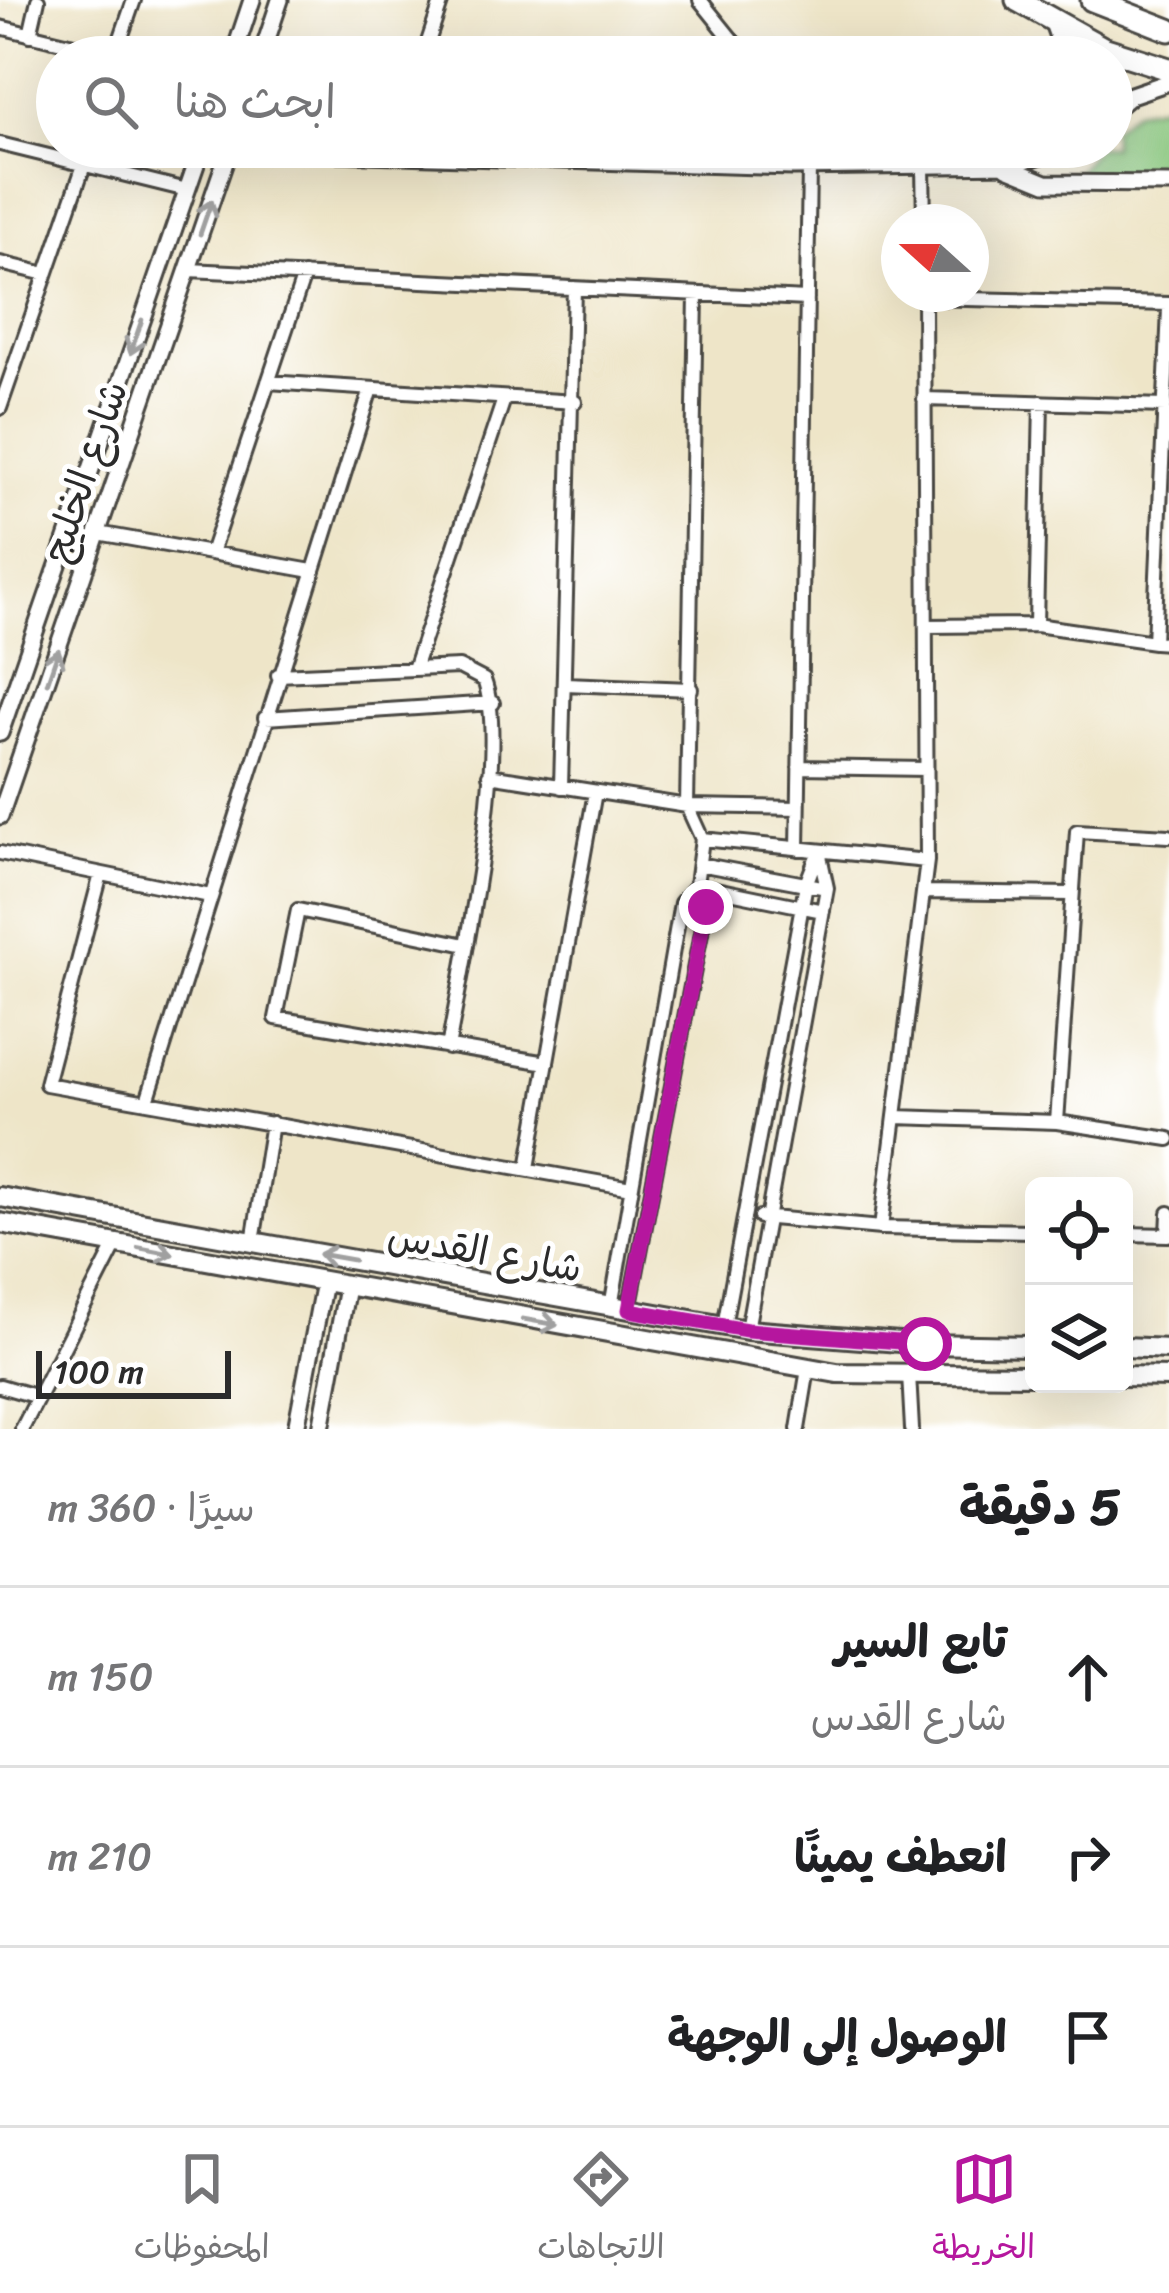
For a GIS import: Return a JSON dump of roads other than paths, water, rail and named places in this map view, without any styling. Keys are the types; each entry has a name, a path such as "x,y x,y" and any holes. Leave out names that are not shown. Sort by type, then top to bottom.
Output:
{"main road":[{"path":"1017,0 1080,36"},
{"path":"1092,0 1169,30"},
{"path":"1133,58 1169,69"},
{"name":"شارع القدس","path":"0,1197 747,1330 925,1344 1025,1346"},
{"path":"0,1223 808,1369 1025,1375"},
{"path":"1133,1347 1169,1349"},
{"path":"1133,1376 1169,1377"}],"street":[{"path":"30,34 38,0"},
{"path":"124,36 134,0"},
{"path":"239,36 252,0"},
{"path":"268,36 280,0"},
{"path":"430,36 442,0"},
{"path":"700,0 729,36"},
{"path":"1052,20 1058,36"},
{"path":"0,27 38,36"},
{"path":"1133,94 1169,82"},
{"path":"0,144 36,153"},
{"path":"0,408 83,168"},
{"path":"96,168 187,190"},
{"path":"0,733 5,702 195,168"},
{"name":"شارع الخليج","path":"0,812 223,168"},
{"path":"798,849 809,168"},
{"path":"923,168 924,204"},
{"path":"1008,168 1046,183 1169,184"},
{"path":"0,263 46,274"},
{"path":"188,270 807,299"},
{"path":"211,553 304,275"},
{"path":"561,787 575,402 574,288"},
{"path":"620,1309 632,1188 681,903 696,885 702,839 687,806 696,294"},
{"path":"989,299 1169,306 1154,642"},
{"path":"881,1228 926,861 924,312"},
{"path":"268,382 575,402"},
{"path":"147,1101 370,392"},
{"path":"414,669 504,399"},
{"path":"924,399 1165,406"},
{"path":"1036,625 1041,402"},
{"path":"98,533 312,571"},
{"path":"926,626 1036,625 1169,643"},
{"path":"278,676 459,667 484,680 493,703 489,775 448,1048"},
{"path":"565,684 691,689"},
{"path":"265,718 493,703"},
{"path":"799,767 926,769"},
{"path":"489,775 687,806 798,808"},
{"path":"528,1168 595,792"},
{"path":"1057,1122 1069,894 1077,831 1169,836"},
{"path":"702,839 926,861"},
{"path":"724,1326 806,884 819,851"},
{"path":"747,1330 827,888 819,851"},
{"path":"0,853 210,896"},
{"path":"699,864 827,888"},
{"path":"101,874 46,1084 632,1188"},
{"path":"696,885 823,911"},
{"path":"620,1309 706,907 696,885"},
{"path":"923,892 1069,894"},
{"path":"466,945 298,910 276,1018 547,1063"},
{"path":"896,1117 1057,1122 1169,1139"},
{"path":"253,1242 272,1123"},
{"path":"1133,1234 1169,1234 1169,1213"},
{"path":"745,1215 881,1228 1025,1232"},
{"path":"22,1429 116,1244"},
{"path":"298,1429 324,1282"},
{"path":"321,1429 347,1287"},
{"path":"798,1429 808,1369"},
{"path":"909,1374 912,1429"},
{"path":"0,1386 38,1397"}]}
